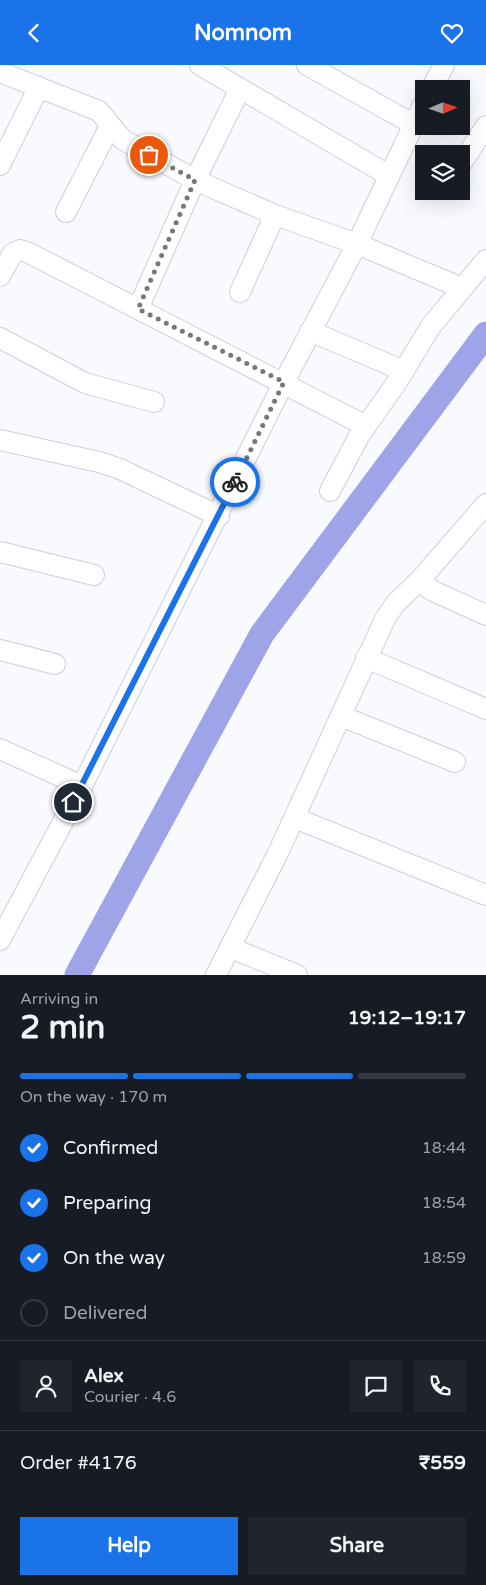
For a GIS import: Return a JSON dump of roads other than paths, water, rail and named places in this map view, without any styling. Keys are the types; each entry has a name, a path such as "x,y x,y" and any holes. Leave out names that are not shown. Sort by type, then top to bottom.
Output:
{"street":[{"path":"200,65 388,175"},
{"path":"307,65 413,125"},
{"path":"436,80 444,65"},
{"path":"10,71 39,87 100,111 122,139 195,180 275,215 357,244 462,288"},
{"path":"0,165 39,87"},
{"path":"138,309 195,180 240,89"},
{"path":"0,940 82,786 284,382 357,244 415,121"},
{"path":"66,212 110,125"},
{"path":"470,151 486,127"},
{"path":"240,292 275,215"},
{"path":"0,276 13,253 27,252 284,382 366,426"},
{"path":"330,491 359,436 404,371 431,326 486,260"},
{"path":"310,331 404,371"},
{"path":"0,338 85,383 154,402"},
{"path":"0,439 99,462 120,469 219,515"},
{"path":"216,975 295,818 385,619 395,604 419,581 484,509"},
{"path":"0,552 94,575"},
{"path":"419,581 433,591 486,615"},
{"path":"0,651 55,664"},
{"path":"366,658 486,709"},
{"path":"341,716 455,762"},
{"path":"0,749 82,786"},
{"path":"295,818 486,895"},
{"path":"231,948 293,974"}],"waterway":[{"path":"77,975 262,634 486,334"}]}
